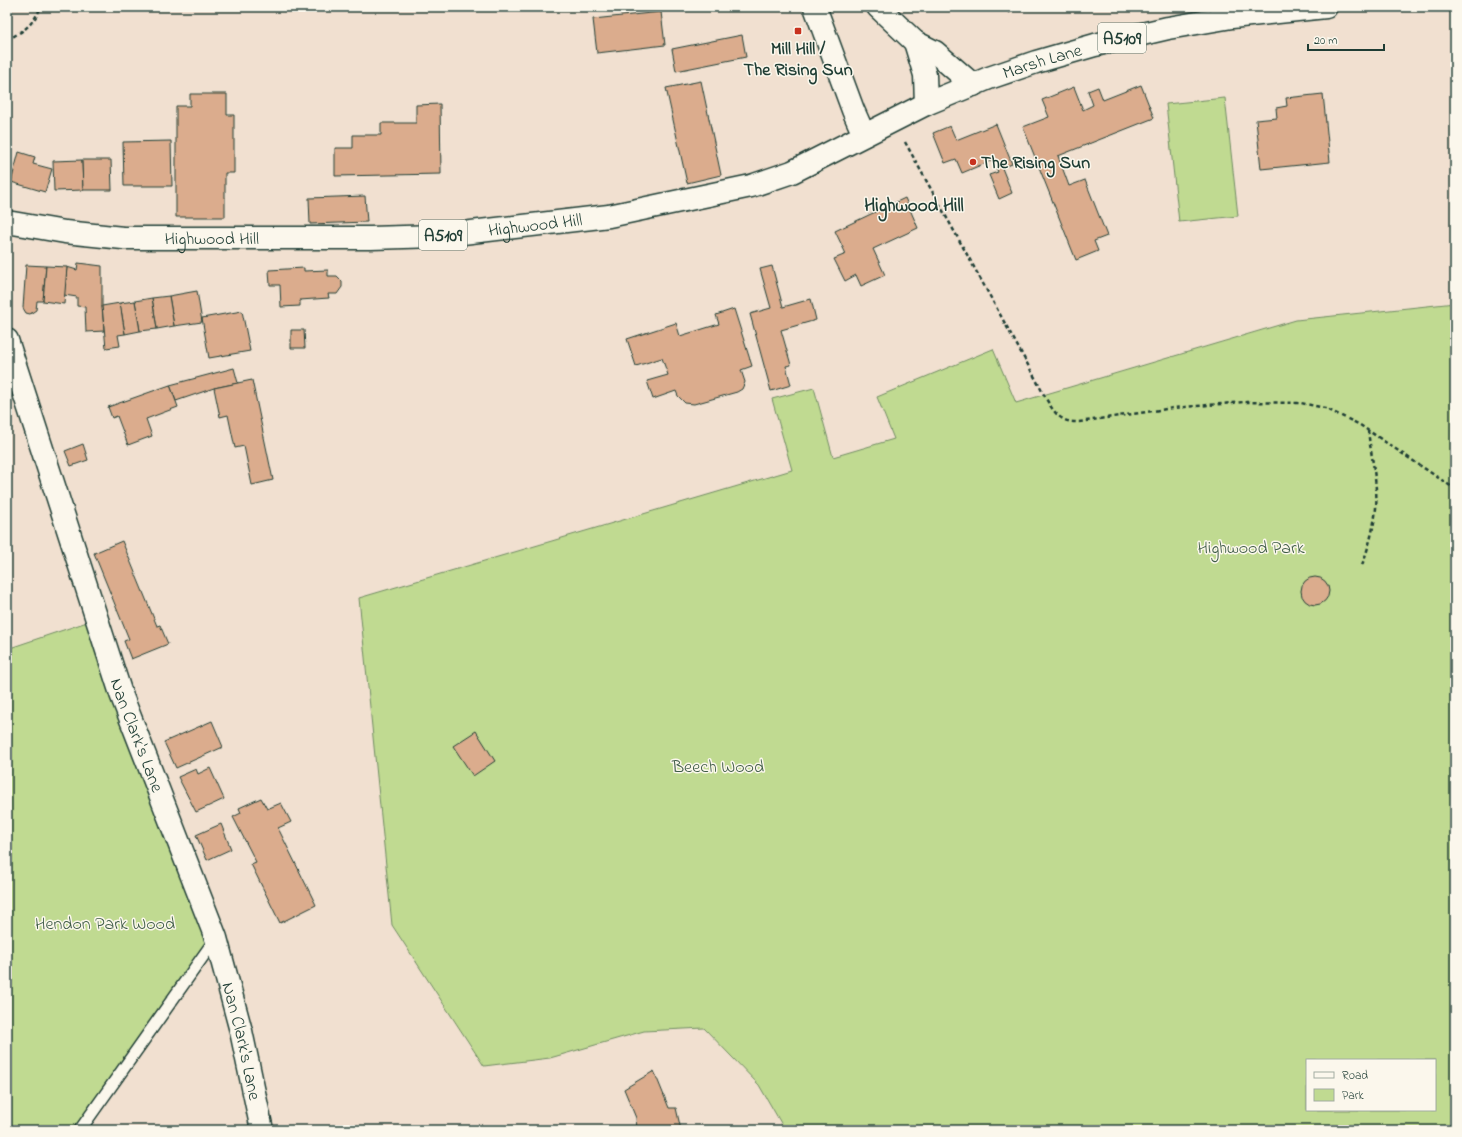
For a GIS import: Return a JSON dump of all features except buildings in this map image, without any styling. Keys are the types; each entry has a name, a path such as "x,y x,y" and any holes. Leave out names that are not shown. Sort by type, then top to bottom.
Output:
{"main road":[{"path":"815,7 864,136"},
{"path":"878,7 915,42 935,52 973,85"},
{"name":"Marsh Lane","path":"864,136 926,104 973,85 1036,62 1095,45 1231,12 1326,7"},
{"path":"915,42 925,75 926,104"},
{"name":"Highwood Hill","path":"7,224 123,238 371,238 438,236 609,216 751,186 792,172 864,136"},
{"name":"Nan Clark's Lane","path":"7,340 121,694 216,938 241,1031 262,1130"}],"lane":[{"path":"80,1130 216,938"}],"path":[{"path":"7,40 24,31 34,21 41,7"},
{"path":"893,120 1053,410 1062,419 1070,422 1079,422 1173,408 1244,402 1301,403 1325,408 1343,416 1368,430 1455,489"},
{"path":"1362,565 1372,532 1376,507 1368,430"}],"green space":[{"path":"1225,98 1238,216 1179,222 1166,104"},
{"name":"Beech Wood","path":"1455,303 1455,1130 785,1130 759,1085 704,1028 644,1031 550,1058 484,1066 392,925 359,598 792,470 772,399 814,388 833,457 894,439 877,397 993,349 1016,403 1296,320"},
{"name":"Hendon Park Wood","path":"102,617 216,938 80,1130 7,1130 7,649"}],"place":[{"name":"Mill Hill / The Rising Sun","path":"798,31"},
{"name":"The Rising Sun","path":"973,162"}],"district":[{"name":"Highwood Hill","path":"914,204"}],"park label":[{"name":"Highwood Park","path":"1251,547"}]}
